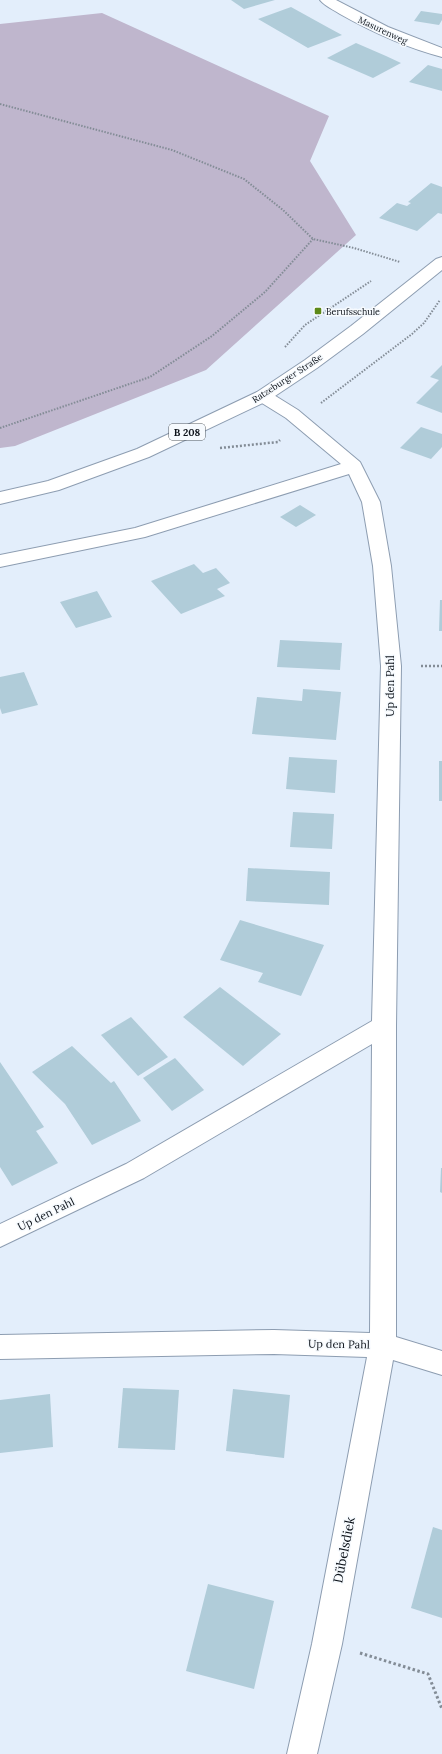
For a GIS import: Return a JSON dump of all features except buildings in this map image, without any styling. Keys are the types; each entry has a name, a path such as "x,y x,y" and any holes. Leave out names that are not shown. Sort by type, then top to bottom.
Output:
{"street":[{"name":"Masurenweg","path":"327,0 346,12 385,32 419,46 442,53"},
{"name":"Ratzeburger Straße","path":"0,498 53,486 143,453 263,396 311,364 357,330 442,262"},
{"name":"Up den Pahl","path":"0,1347 274,1342 383,1345 384,1026 392,666 382,566 371,502 354,466 292,414 263,396"},
{"path":"0,561 138,533 354,466"},
{"name":"Up den Pahl","path":"0,1236 135,1171 384,1026"},
{"path":"383,1345 442,1363"},
{"name":"Dübelsdiek","path":"302,1754 327,1644 383,1345"}],"path":[{"path":"0,104 172,150 244,179 283,210 313,239 354,248 403,262 397,266"},
{"path":"0,428 150,377 212,336 265,292 313,239"},
{"path":"283,349 305,325 372,281"},
{"path":"361,1654 428,1674 442,1709"}],"shaded area":[{"path":"102,13 329,116 310,161 356,235 206,370 15,446 0,448 0,24"}],"place":[{"name":"Berufsschule","path":"318,311"}]}
